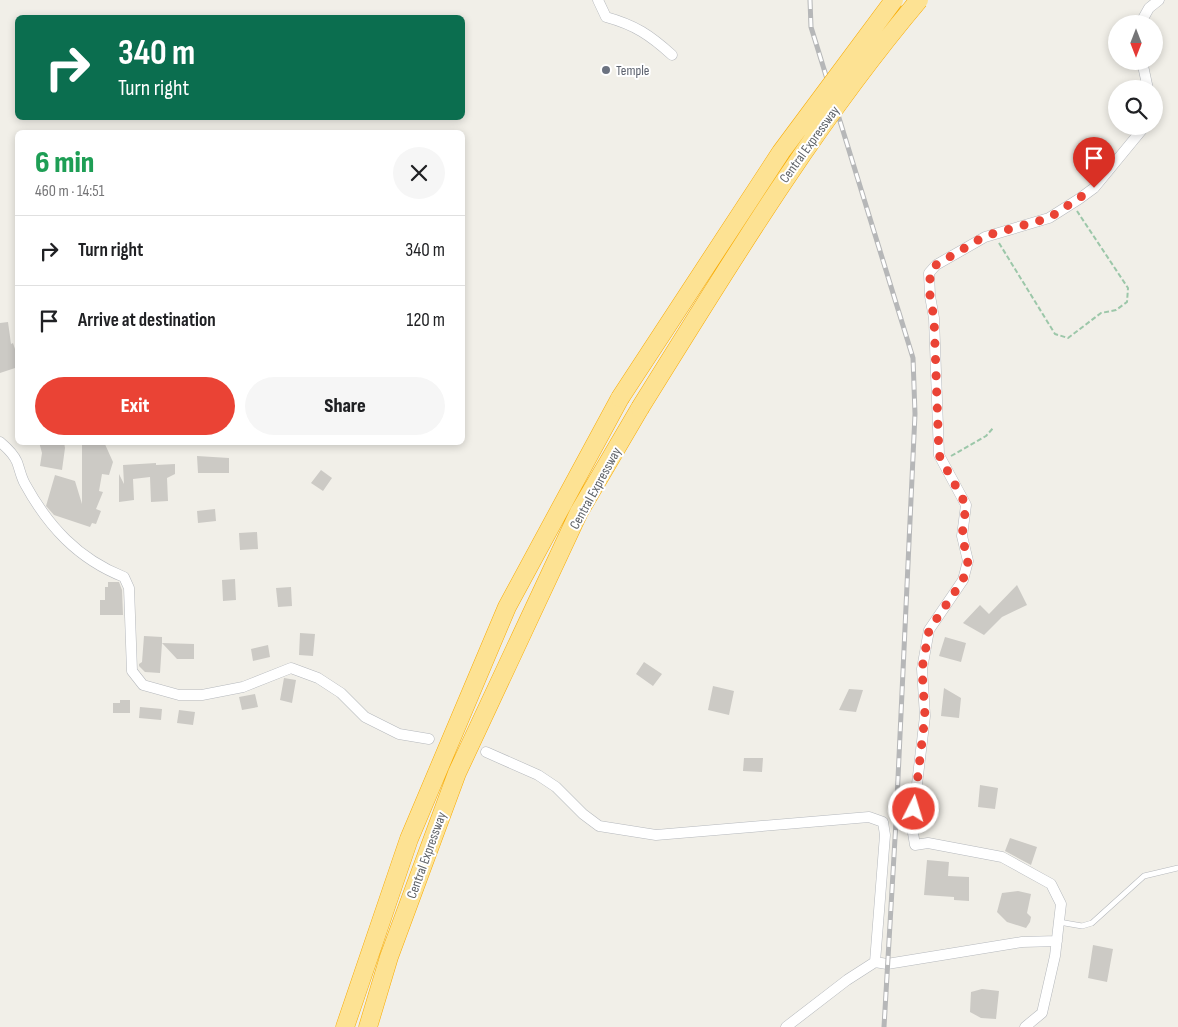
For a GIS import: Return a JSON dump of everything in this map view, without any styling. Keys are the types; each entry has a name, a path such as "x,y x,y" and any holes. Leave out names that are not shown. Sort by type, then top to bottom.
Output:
{"highway":[{"name":"Central Expressway","path":"345,1027 409,839 507,607 620,398 782,152 894,0"},
{"name":"Central Expressway","path":"368,1027 389,957 457,773 579,512 640,408 775,192 872,56 919,0"}],"street":[{"path":"598,0 606,17 628,23 652,36 672,55"},
{"path":"1146,15 1159,0"},
{"path":"1025,1027 1042,1013 1057,940 1061,904 1051,884 1002,857 928,843 916,845 912,827 925,716 922,669 929,630 963,580 968,561 962,536 966,505 939,455 934,318 930,296 930,273 936,265 985,236 1049,218 1072,203 1094,188 1138,135"},
{"path":"0,442 16,460 23,481 40,512 68,543 101,568 124,577 129,588 132,671 143,684 179,695 202,695 243,687 291,668 318,678 341,693 365,717 399,734 428,739"},
{"path":"486,752 538,775 556,787 583,814 599,826 656,835 869,817 883,822 885,835 876,962"},
{"path":"786,1027 847,980 876,962 888,964 1022,942 1057,940"}],"lane":[{"path":"1059,922 1082,926 1092,923 1144,876 1178,868"}],"path":[{"path":"993,234 1055,334 1068,338 1101,313 1116,310 1127,302 1128,294 1128,288 1072,203"},
{"path":"943,461 986,436 994,427"}],"building":[{"path":"8,322 11,344 13,343 15,349 15,368 0,373 0,323"},
{"path":"40,445 64,445 62,470 40,466 42,453"},
{"path":"82,445 105,445 113,462 109,475 102,474 99,491 103,492 96,509 101,511 96,524 92,523 90,527 54,515 46,506 55,475 75,481 82,504"},
{"path":"197,456 229,458 229,473 198,473"},
{"path":"156,463 156,465 175,464 175,474 167,478 168,501 151,502 150,477 133,479 134,500 119,502 119,474 124,484 123,465"},
{"path":"321,470 332,478 323,491 311,483"},
{"path":"215,509 216,521 198,523 197,511"},
{"path":"257,532 258,549 240,550 239,533"},
{"path":"235,579 236,600 223,601 222,580"},
{"path":"108,582 119,582 122,590 123,615 100,615 100,600 105,600 105,587 108,587"},
{"path":"1017,585 1027,605 1002,617 984,635 963,623 980,605 989,614"},
{"path":"291,587 292,606 278,607 276,588"},
{"path":"300,633 315,634 313,656 299,655"},
{"path":"144,636 162,637 160,673 145,672 139,666 142,662"},
{"path":"945,637 966,643 961,662 939,656"},
{"path":"162,643 194,644 194,659 177,659"},
{"path":"268,645 270,657 253,661 251,649"},
{"path":"644,662 662,674 653,686 636,674"},
{"path":"284,678 296,680 292,703 280,700"},
{"path":"713,686 734,691 729,715 708,710"},
{"path":"944,688 961,698 959,718 941,716"},
{"path":"849,689 863,690 856,712 839,710"},
{"path":"255,694 258,707 242,710 239,697"},
{"path":"120,700 130,700 130,713 113,713 113,703 120,703"},
{"path":"140,707 162,709 161,720 139,718"},
{"path":"179,710 195,712 193,725 177,723"},
{"path":"744,758 763,758 762,772 743,771"},
{"path":"980,785 998,788 995,809 978,807"},
{"path":"1010,838 1037,847 1031,865 1005,851"},
{"path":"927,860 949,862 948,876 969,877 969,901 954,900 954,897 924,895"},
{"path":"1018,891 1031,894 1027,913 1031,917 1026,928 1007,922 997,912 1002,893"},
{"path":"1093,945 1113,949 1107,982 1088,978"},
{"path":"982,989 999,991 996,1019 981,1018 970,1012 971,992"}],"railway":[{"path":"810,0 811,27 913,358 915,414 896,821 884,1027"}],"place":[{"name":"Temple","path":"606,70"}],"route":[{"path":"914,809 925,716 922,669 929,630 963,580 968,561 962,536 966,505 951,474 939,455 934,318 930,296 930,273 936,265 985,236 1049,218 1094,188"}]}
